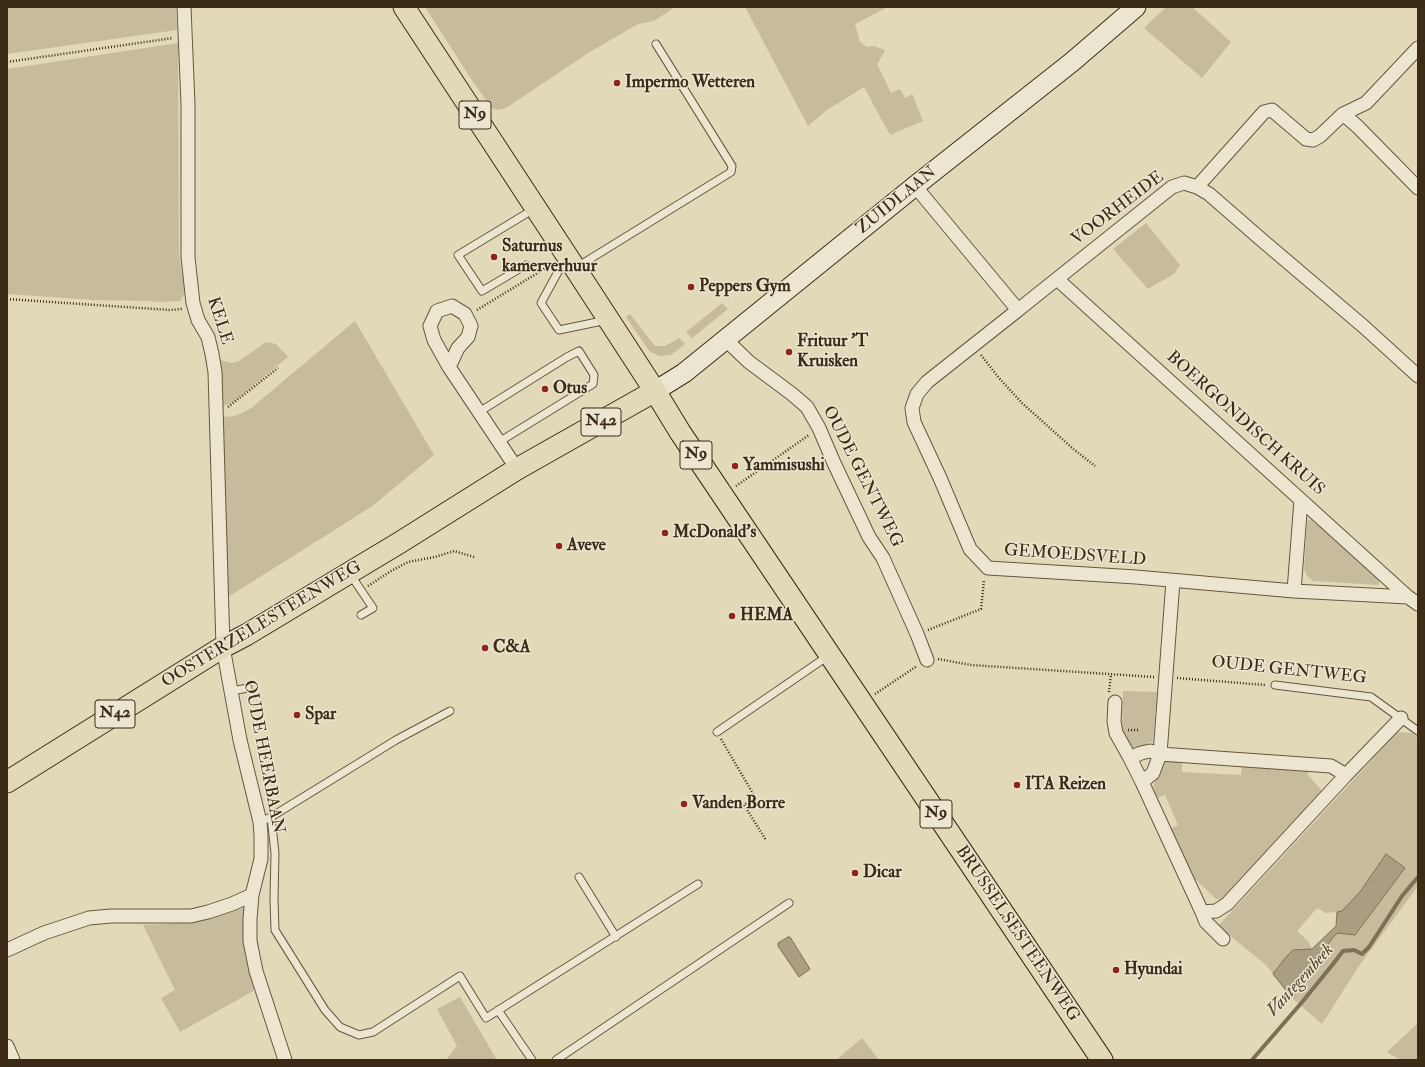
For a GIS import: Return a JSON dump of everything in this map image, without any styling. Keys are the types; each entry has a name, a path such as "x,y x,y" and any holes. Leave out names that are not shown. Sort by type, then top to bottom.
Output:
{"main road":[{"name":"BRUSSELSESTEENWEG","path":"404,7 571,261 680,432 1102,1060"},
{"name":"ZUIDLAAN","path":"655,391 684,373 726,340 915,186 1072,62 1136,7"},
{"name":"OOSTERZELESTEENWEG","path":"7,782 223,647 246,635 350,573 517,469 655,391"}],"street":[{"name":"KELE","path":"184,7 188,104 188,257 193,303 198,320 208,337 215,372 223,647"},
{"path":"1197,187 1264,112 1272,110 1306,139 1313,140 1320,136 1343,114 1366,103 1418,48"},
{"path":"1343,114 1357,126 1418,188"},
{"name":"VOORHEIDE","path":"1018,310 1172,187 1184,183 1197,187 1209,194 1363,326 1418,376"},
{"path":"915,186 1018,310"},
{"name":"BOERGONDISCH KRUIS","path":"1057,279 1413,600"},
{"path":"449,367 458,348 468,337 471,326 465,314 452,306 437,311 430,326 434,340 449,367 517,469"},
{"name":"GEMOEDSVELD","path":"1018,310 926,382 917,394 912,408 914,422 970,549 988,568 1173,580 1413,600"},
{"name":"OUDE GENTWEG","path":"726,340 749,362 807,407 819,428 869,537 883,558 927,660"},
{"path":"1294,591 1301,500"},
{"path":"1142,782 1153,773 1160,754 1173,580"},
{"name":"OUDE HEERBAAN","path":"223,647 240,740 266,820 261,835 261,859 252,895 250,942 256,971 285,1060"},
{"path":"1115,702 1114,721 1116,733 1142,782 1206,922 1223,939"},
{"path":"1202,912 1216,911 1227,904 1346,775 1401,718"},
{"path":"1130,758 1150,751 1160,754 1331,766 1346,775"},
{"path":"7,950 44,933 89,918 111,916 190,916 232,904 252,895"},
{"path":"7,1046 13,1060"}],"lane":[{"path":"609,320 559,330 541,303 571,261 732,172 732,166 656,44"},
{"path":"526,265 482,291 458,255 536,208"},
{"path":"479,412 579,351 594,375 593,384 499,442"},
{"path":"350,573 373,608 361,615"},
{"path":"717,732 830,654"},
{"name":"OUDE GENTWEG","path":"1275,685 1371,697 1418,731"},
{"path":"231,691 248,688"},
{"path":"450,711 396,740 266,820 275,853 275,930 325,1010 340,1027 359,1035 373,1032 460,976 486,1018 698,884"},
{"path":"579,877 616,936"},
{"path":"556,1060 789,903"},
{"path":"498,1010 532,1060"}],"path":[{"path":"7,62 185,36"},
{"path":"467,317 571,261"},
{"path":"7,299 170,310 182,309 193,303"},
{"path":"973,345 999,378 1022,403 1072,448 1095,466"},
{"path":"216,411 230,407 278,368"},
{"path":"722,495 819,428"},
{"path":"361,590 408,562 454,552 474,557"},
{"path":"917,634 981,609 985,576 988,568"},
{"name":"OUDE GENTWEG","path":"927,660 940,659 972,665 1275,685"},
{"path":"863,703 927,660"},
{"path":"717,732 755,797 744,805 766,840"}],"shaded area":[{"path":"7,7 176,7 177,30 7,54"},
{"path":"425,7 675,7 654,21 638,24 588,53 506,108 498,110 492,108 473,82"},
{"path":"745,7 888,7 855,24 860,42 867,47 874,46 885,50 877,64 891,93 900,89 905,98 912,94 923,121 890,135 864,87 827,110 808,126"},
{"path":"1166,7 1192,7 1231,42 1202,78 1144,28"},
{"path":"178,43 179,255 185,293 180,301 160,302 94,300 7,294 7,69"},
{"path":"1146,223 1180,265 1174,274 1148,289 1113,249"},
{"path":"722,303 728,309 692,338 686,332"},
{"path":"630,314 655,346 665,346 679,338 685,344 671,355 660,356 650,352 626,317"},
{"path":"355,321 434,455 371,507 228,597 222,417 235,416 250,409"},
{"path":"266,342 276,344 288,357 232,403 223,406 220,360 232,363 239,361"},
{"path":"1308,520 1311,520 1320,527 1379,580 1379,585 1313,581 1308,577 1304,570"},
{"path":"1123,691 1157,692 1153,741 1133,750 1122,730"},
{"path":"1398,732 1412,733 1418,738 1418,886 1359,966 1322,1024 1292,998 1320,960 1333,937 1338,933 1355,935 1405,868 1360,892 1342,911 1326,913 1317,908 1297,931 1308,941 1312,949 1293,951 1286,957 1273,974 1266,965 1218,926"},
{"path":"1165,760 1182,762 1182,772 1241,775 1242,765 1313,770 1307,774 1324,793 1226,900 1216,899 1190,874 1170,829 1178,825 1165,795 1157,798 1153,786"},
{"path":"247,907 257,989 180,1032 161,998 175,990 143,925 184,923 222,915"},
{"path":"460,997 497,1060 446,1060 457,1046 437,1009"},
{"path":"1418,1023 1418,1060 1400,1060 1387,1052"},
{"path":"862,1038 879,1060 836,1060"}],"water":[{"path":"1386,854 1405,868 1355,935 1338,933 1333,937 1320,960 1292,998 1273,974 1293,950 1312,949 1336,926 1337,912 1342,911 1360,892"},
{"path":"790,937 810,969 799,977 778,946 778,943"}],"waterway":[{"name":"Vantegembeek","path":"1252,1060 1303,1001 1343,951 1354,950 1362,954 1369,947 1402,896 1418,877"}],"place":[{"name":"Impermo Wetteren","path":"617,83"},
{"name":"Saturnus kamerverhuur","path":"494,257"},
{"name":"Peppers Gym","path":"691,287"},
{"name":"Frituur 'T Kruisken","path":"789,352"},
{"name":"Otus","path":"545,389"},
{"name":"Yammisushi","path":"735,466"},
{"name":"McDonald's","path":"665,533"},
{"name":"Aveve","path":"559,546"},
{"name":"HEMA","path":"732,616"},
{"name":"C&A","path":"485,648"},
{"name":"Spar","path":"297,715"},
{"name":"ITA Reizen","path":"1017,785"},
{"name":"Vanden Borre","path":"684,804"},
{"name":"Dicar","path":"855,873"},
{"name":"Hyundai","path":"1116,970"}]}
